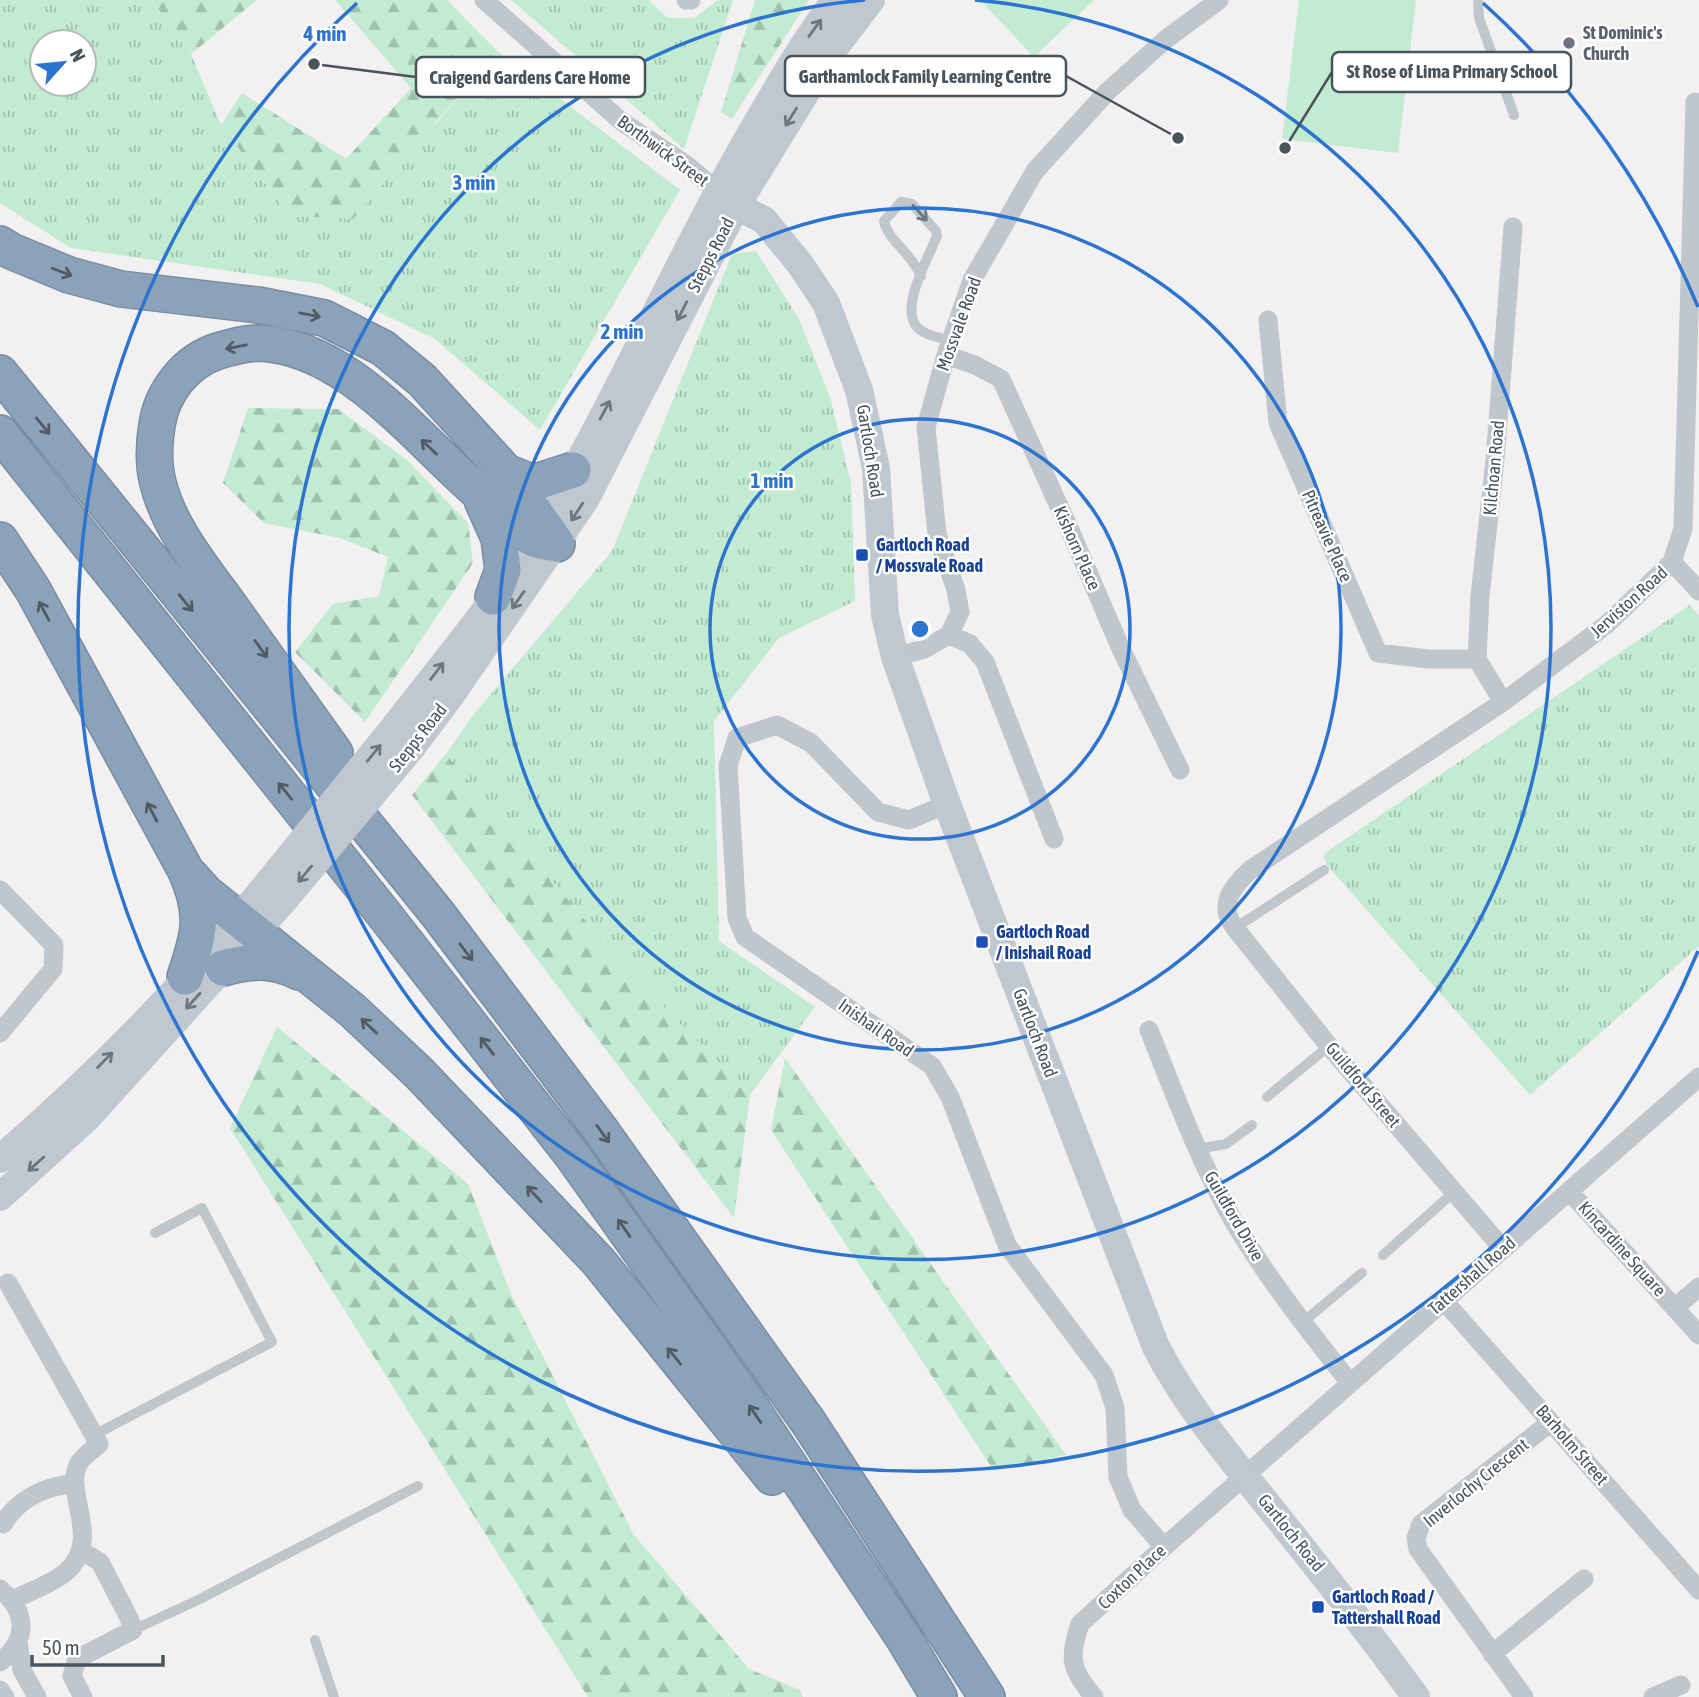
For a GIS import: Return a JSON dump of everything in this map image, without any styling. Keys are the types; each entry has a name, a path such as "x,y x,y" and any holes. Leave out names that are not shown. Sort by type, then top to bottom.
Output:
{"highway":[{"path":"0,244 69,275 121,289 258,305 324,318 383,348 422,380 506,472 545,536"},
{"path":"437,913 342,762 201,565 168,512 157,482 154,449 157,421 168,395 183,371 207,355 234,346 259,343 294,348 331,365 373,395 479,494 545,536"},
{"path":"0,373 437,913 602,1132 809,1423 987,1697"},
{"path":"0,433 383,913 572,1155 748,1403 903,1637 939,1697"},
{"path":"506,472 533,483 573,470"},
{"path":"479,494 499,538 503,570 494,597"},
{"path":"0,540 33,590 186,871 196,895 198,937 185,977"},
{"path":"186,871 206,892 352,1010 419,1073 598,1261 903,1637"},
{"path":"223,968 241,963 271,961 314,980"}],"main road":[{"path":"727,199 810,33 836,0"},
{"path":"727,199 871,0"},
{"name":"Stepps Road","path":"404,736 452,695 545,536 573,470 636,352 727,199"},
{"name":"Stepps Road","path":"0,1160 58,1109 185,977 247,926 404,736 494,597 545,536 585,500 727,199"},
{"name":"Gartloch Road","path":"727,199 764,220 800,264 825,303 859,390 876,468 886,615 895,657 947,804 1156,1347 1175,1384 1416,1697"},
{"name":"Stepps Road","path":"0,1197 86,1119 223,968 247,926"}],"street":[{"name":"Borthwick Street","path":"484,0 621,121 688,166 727,199"},
{"name":"Mossvale Road","path":"949,635 960,611 956,590 937,534 926,428 948,348 972,280 1035,171 1108,91 1165,40 1219,0"},
{"name":"Jerviston Road","path":"1231,923 1227,900 1236,883 1250,870 1503,702 1606,625 1672,562 1683,529 1695,102"},
{"name":"Kilchoan Road","path":"1477,659 1480,596 1495,460 1513,227"},
{"name":"Pitreavie Place","path":"1268,320 1278,423 1378,653 1428,659 1477,659"},
{"name":"Kishorn Place","path":"948,348 1001,379 1121,649 1180,770"},
{"path":"1672,562 1699,591"},
{"path":"895,657 924,649 949,635 970,644 985,662 1054,839"},
{"path":"1477,659 1503,702"},
{"name":"Inishail Road","path":"947,804 909,820 878,813 811,743 778,725 737,738 727,766 737,918 745,937 932,1066 950,1097 1007,1245 1104,1374 1115,1408 1118,1477 1132,1510 1164,1547"},
{"path":"0,890 54,945 53,969 0,1033"},
{"name":"Guildford Street","path":"1231,923 1329,1045 1503,1249"},
{"name":"Guildford Drive","path":"1149,1030 1197,1149 1234,1221 1282,1297 1350,1383"},
{"name":"Tattershall Road","path":"1245,1476 1699,1077"},
{"name":"Kincardine Square","path":"1569,1191 1699,1335"},
{"path":"8,1283 99,1444 79,1463 75,1484 81,1512 82,1551 66,1572 6,1595 21,1620 18,1641 22,1670 37,1697"},
{"name":"Kincardine Square","path":"1674,1308 1699,1287"},
{"name":"Barholm Street","path":"1444,1301 1699,1590"},
{"name":"Inverlochy Crescent","path":"1524,1697 1418,1549 1416,1538 1421,1524 1551,1422"},
{"name":"Coxton Place","path":"1094,1697 1078,1678 1072,1662 1074,1641 1080,1624 1245,1476"},
{"path":"3,1524 11,1510 33,1495 62,1485 75,1484"},
{"path":"82,1551 100,1562 129,1618 132,1630 77,1659 72,1676 83,1697"},
{"path":"1492,1654 1584,1579"},
{"path":"0,1662 10,1654 18,1641"},
{"path":"1653,1697 1681,1685"},
{"path":"0,1690 5,1697"}],"lane":[{"path":"1478,0 1479,19 1514,115"},
{"path":"921,276 911,256 886,230 884,221 901,202 912,204 936,231 937,236 921,276 914,292 911,313 913,322 948,348"},
{"path":"1231,923 1324,870"},
{"path":"1267,1097 1329,1045"},
{"path":"1197,1149 1226,1144 1252,1125"},
{"path":"1382,1255 1454,1192"},
{"path":"94,1435 272,1342 202,1208 155,1233"},
{"path":"1303,1322 1362,1273"},
{"path":"132,1630 198,1600 418,1486"},
{"path":"315,1640 334,1697"}],"green space":[{"path":"0,0 152,0 191,54 221,125 290,216 435,125 497,51 680,190 540,430 435,339 320,284 71,248 0,203"},
{"path":"152,0 257,0 191,54"},
{"path":"335,0 447,0 497,51 353,219 290,216 221,125 242,93 346,159 411,88"},
{"path":"511,0 648,0 668,18 694,18 718,0 733,0 684,149"},
{"path":"755,0 809,0 732,119 721,112"},
{"path":"980,0 1094,0 1034,57"},
{"path":"1299,0 1416,0 1398,153 1282,139"},
{"path":"756,251 799,319 830,397 851,483 855,601 779,638 714,721 719,941 815,1007 750,1095 625,968 446,754 474,714 612,551 732,254"},
{"path":"248,408 338,409 406,459 468,523 473,563 365,722 295,652 333,604 379,596 388,557 340,538 264,523 223,483"},
{"path":"1690,605 1699,616 1699,946 1530,1095 1327,865 1325,853"},
{"path":"446,754 625,968 750,1095 734,1218 412,795"},
{"path":"277,1027 468,1184 511,1294 634,1535 749,1669 800,1690 803,1697 588,1697 230,1128"},
{"path":"785,1058 1066,1455 994,1471 771,1130"}],"place":[{"name":"St Dominic's Church","path":"1569,43"},
{"name":"Craigend Gardens Care Home","path":"314,64"},
{"name":"Garthamlock Family Learning Centre","path":"1178,138"},
{"name":"St Rose of Lima Primary School","path":"1285,148"},
{"name":"Gartloch Road / Mossvale Road","path":"862,555"},
{"name":"Gartloch Road / Inishail Road","path":"982,942"},
{"name":"Gartloch Road / Tattershall Road","path":"1318,1607"}]}
